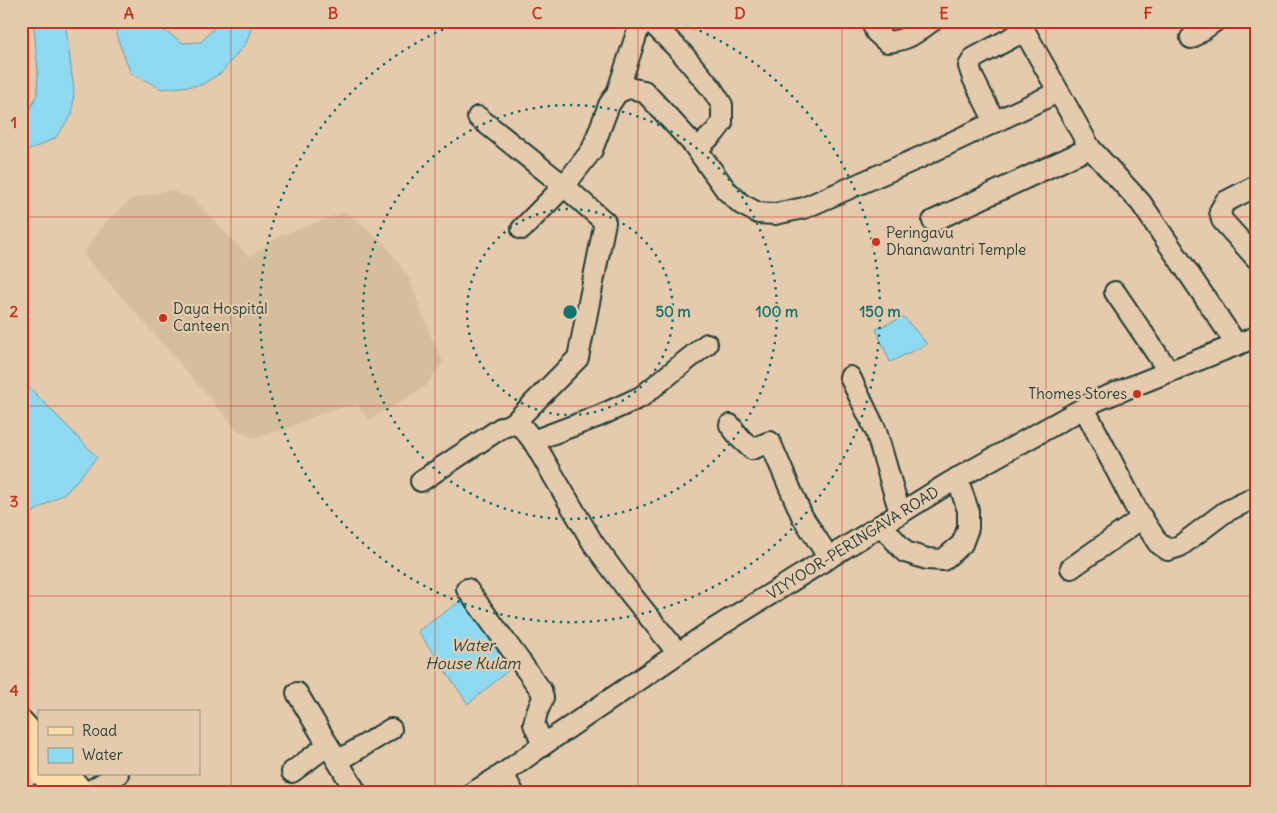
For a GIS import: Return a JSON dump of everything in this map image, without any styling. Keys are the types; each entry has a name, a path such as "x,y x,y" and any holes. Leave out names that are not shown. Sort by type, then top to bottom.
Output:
{"main road":[{"path":"21,724 38,742"},
{"path":"21,750 38,768"},
{"path":"46,776 58,792"},
{"path":"68,776 80,792"}],"street":[{"path":"522,229 564,186 592,150 609,105 617,93 641,21"},
{"path":"650,21 681,52 712,89 722,105 722,123 697,149"},
{"path":"871,21 876,32 887,42 898,41 912,36 932,21"},
{"path":"1191,38 1215,21"},
{"path":"995,122 972,78 969,66 974,58 1022,26 1090,148 1141,203 1237,345"},
{"path":"617,93 628,88 644,92 697,149 726,190 741,204 758,213 774,214 804,208 921,157 1058,92"},
{"path":"421,481 501,428 514,423 578,358 606,222 478,117"},
{"path":"934,221 1090,148"},
{"path":"1256,186 1225,202 1220,211 1222,220 1256,258"},
{"path":"1115,292 1169,372"},
{"name":"VIYYOOR-PERINGAVA ROAD","path":"474,792 711,631 957,478 1098,400 1256,337"},
{"path":"534,441 599,416 641,397 708,344"},
{"path":"850,377 876,431 900,513"},
{"path":"1084,408 1142,518 1158,543 1168,550 1180,546 1225,512 1256,497"},
{"path":"514,423 524,429 534,441 593,544 678,653"},
{"path":"730,425 741,440 752,449 770,442 802,516 829,558"},
{"path":"881,525 905,552 927,559 943,560 962,544 968,528 968,510 957,478"},
{"path":"1071,568 1142,518"},
{"path":"467,589 541,690 543,698 534,724 543,745"},
{"path":"297,693 356,792"},
{"path":"292,772 391,729"},
{"path":"21,781 38,768"},
{"path":"503,774 513,792"},
{"path":"88,792 115,776"}],"shaded area":[{"path":"169,190 193,198 249,257 279,236 345,212 384,243 408,276 432,339 443,362 425,387 369,420 357,405 324,412 287,429 254,438 237,430 83,254 104,224 131,199"}],"water":[{"path":"34,21 65,21 74,91 72,115 55,138 21,154 21,122 26,119 37,94 38,71"},
{"path":"115,21 159,21 165,31 183,43 201,42 219,21 254,21 246,43 221,73 201,85 162,89 131,73 118,40"},
{"path":"904,317 927,344 890,362 876,329"},
{"path":"25,383 97,457 68,491 30,514 21,507 21,386"},
{"name":"Water House Kulam","path":"465,598 521,660 468,704 418,631"}],"place":[{"name":"Peringavu Dhanawantri Temple","path":"876,242"},
{"name":"Daya Hospital Canteen","path":"163,318"},
{"name":"Thomes Stores","path":"1137,394"}]}
